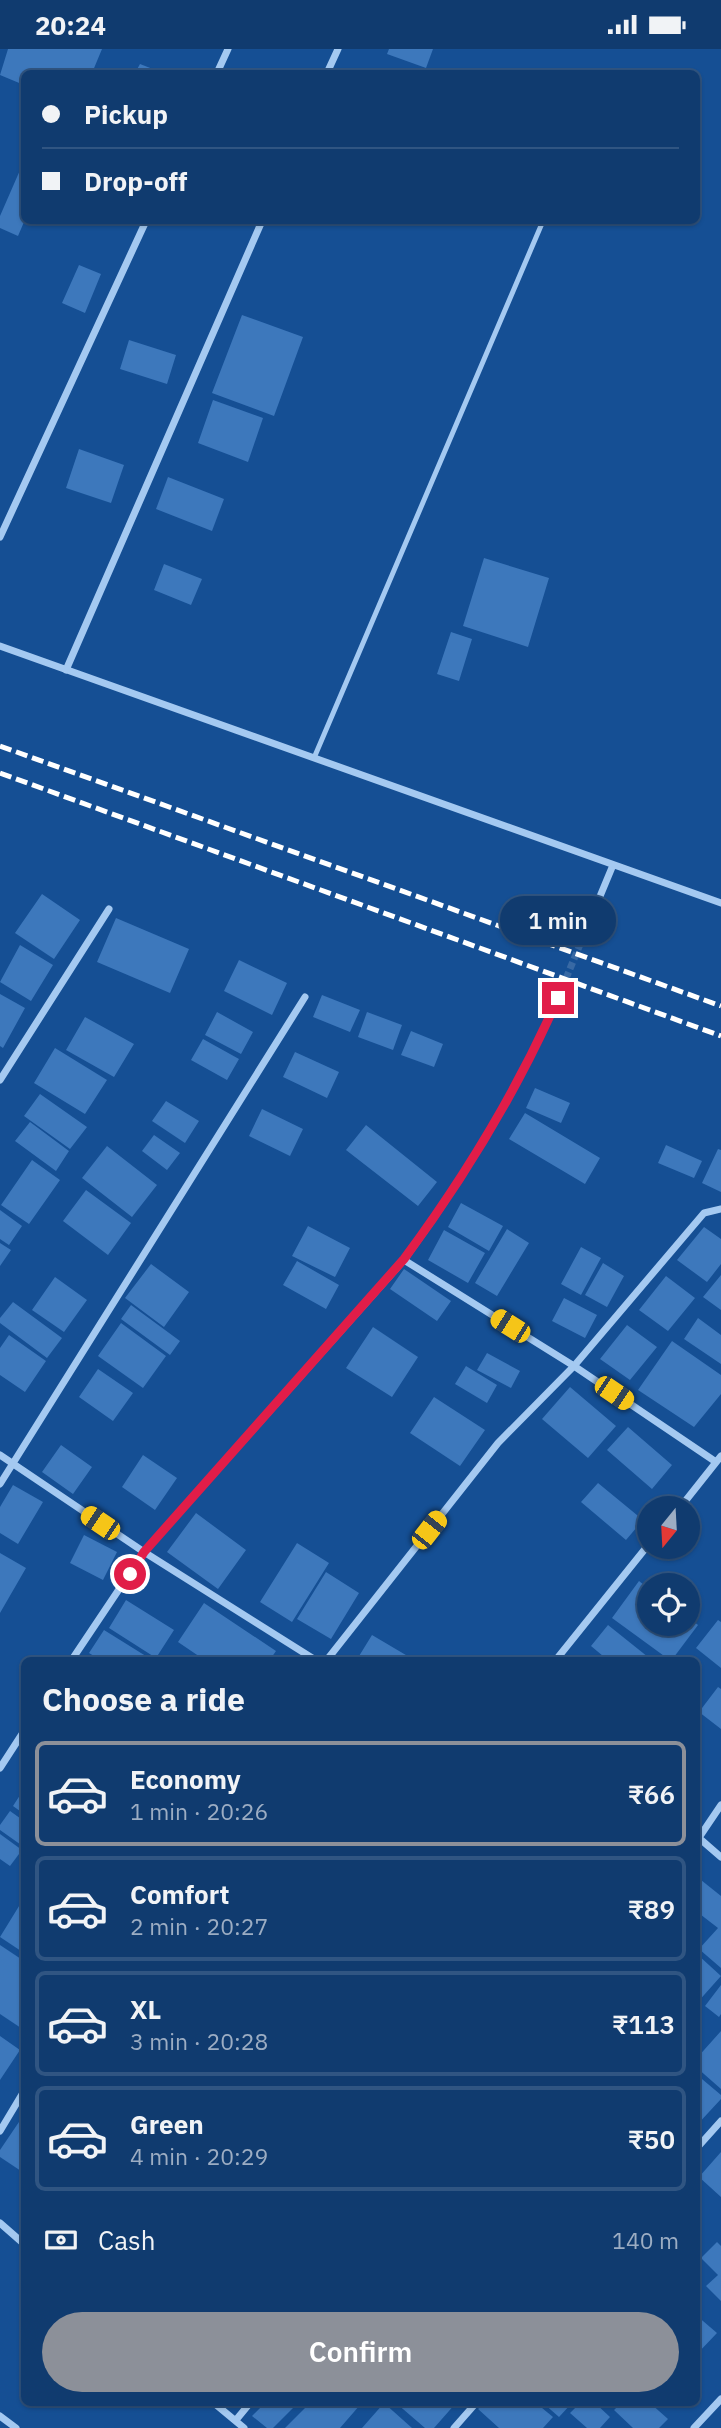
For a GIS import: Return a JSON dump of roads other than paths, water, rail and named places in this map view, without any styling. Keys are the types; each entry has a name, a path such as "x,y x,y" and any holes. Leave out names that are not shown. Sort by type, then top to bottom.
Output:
{"street":[{"path":"218,70 228,49"},
{"path":"328,70 338,49"},
{"path":"0,537 145,224"},
{"path":"66,670 261,224"},
{"path":"0,646 721,903"},
{"path":"581,942 613,865"},
{"path":"0,1080 109,909"},
{"path":"0,1484 305,997"},
{"path":"75,1657 144,1552 404,1259 431,1223 505,1106 558,998"},
{"path":"329,1657 498,1443 574,1366 704,1213 716,1208 721,1209"},
{"path":"404,1259 719,1459 689,1496"},
{"path":"0,1455 144,1552 311,1657"},
{"path":"558,1657 638,1559"},
{"path":"0,1768 21,1736"},
{"path":"700,1837 721,1805"},
{"path":"700,1841 721,1857"},
{"path":"0,2131 21,2096"},
{"path":"700,2145 721,2121"},
{"path":"0,2223 21,2241"},
{"path":"694,2428 721,2399"},
{"path":"218,2406 244,2428"},
{"path":"236,2420 248,2406"},
{"path":"454,2428 473,2406"},
{"path":"0,2416 16,2428"}],"lane":[{"path":"314,758 542,224"}],"tunnel":[{"path":"558,998 581,942"}],"railway":[{"path":"0,746 721,1006"},
{"path":"0,773 721,1036"}]}
